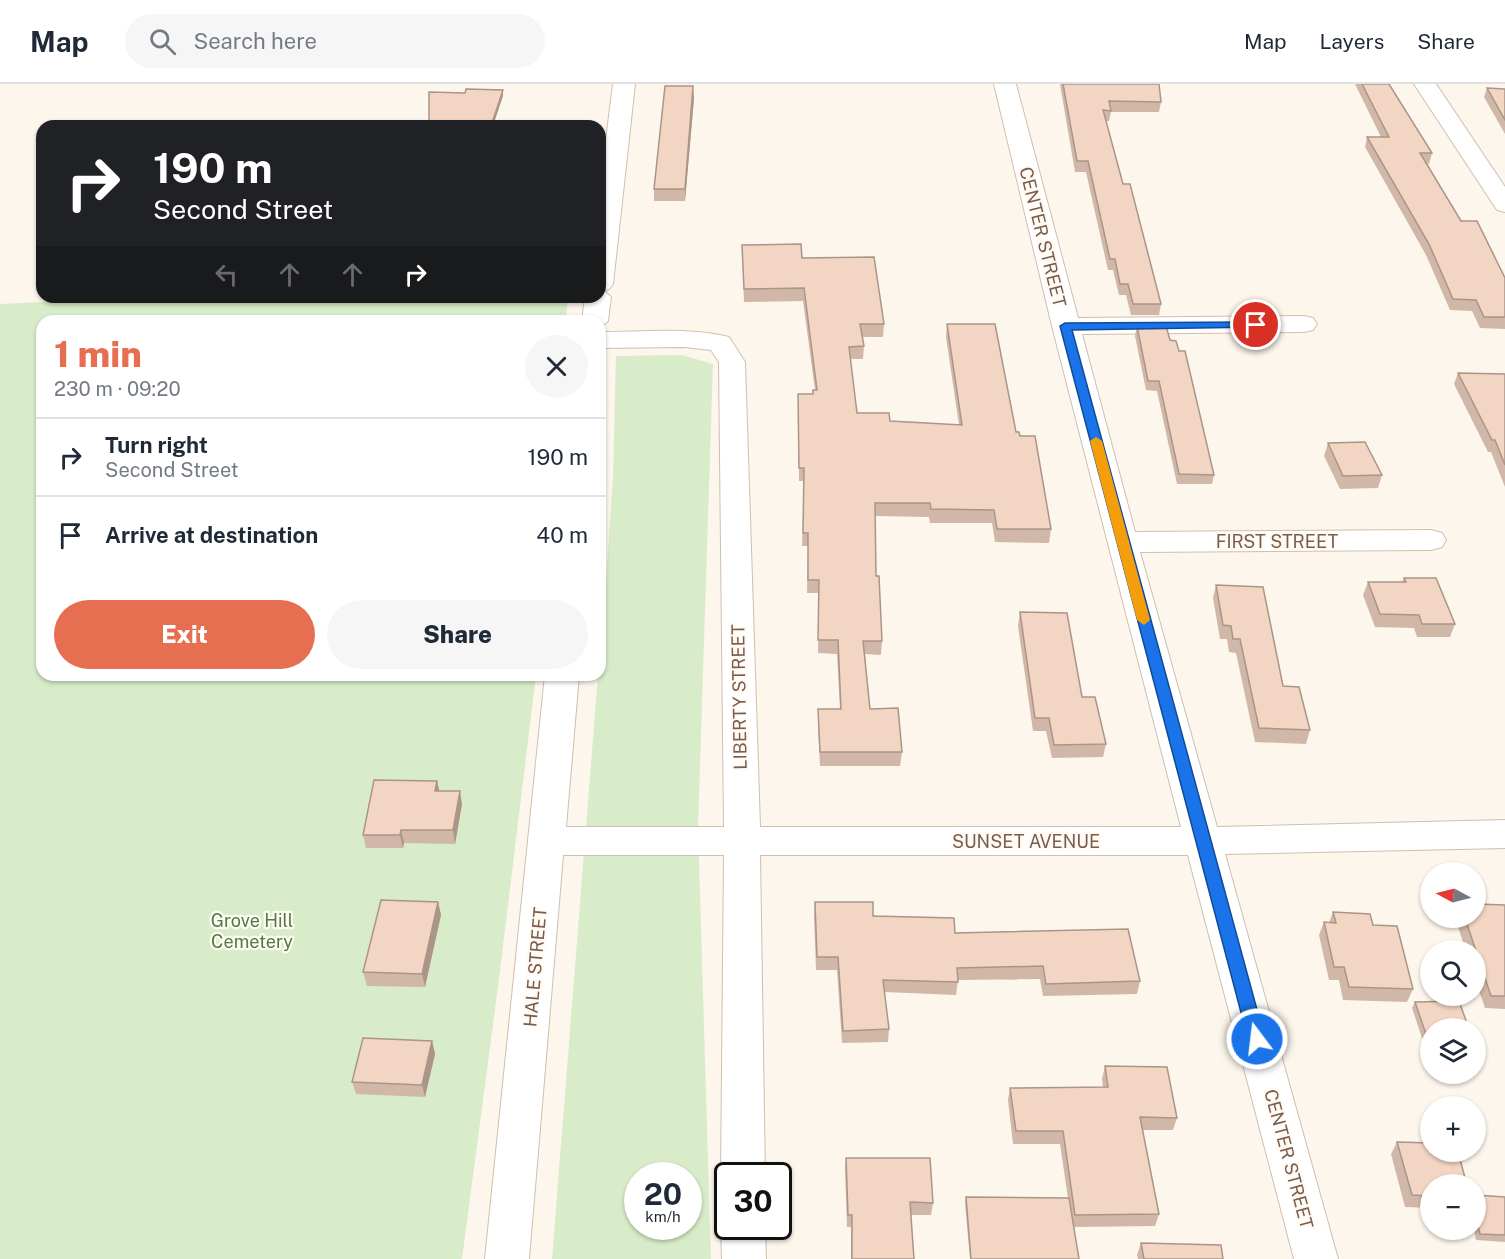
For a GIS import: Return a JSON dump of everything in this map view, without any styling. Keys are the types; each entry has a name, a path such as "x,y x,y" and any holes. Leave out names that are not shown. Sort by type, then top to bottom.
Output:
{"street":[{"path":"606,234 624,84"},
{"name":"CENTER STREET","path":"1005,84 1122,542 1316,1259"},
{"path":"1425,84 1505,206"},
{"path":"1065,326 1304,324"},
{"name":"LIBERTY STREET","path":"606,340 684,339 720,343 732,362 742,843 743,1162"},
{"name":"FIRST STREET","path":"1122,542 1431,540"},
{"name":"HALE STREET","path":"507,1259 561,681"},
{"name":"SUNSET AVENUE","path":"547,841 742,843 1204,841 1505,834"},
{"path":"743,1240 744,1259"}],"green space":[{"name":"Grove Hill Cemetery","path":"568,303 566,315 36,315 36,681 535,681 462,1259 0,1259 0,304"},
{"path":"682,355 713,364 698,828 711,1259 552,1259 598,681 606,681 606,583 613,475 616,356"}],"building":[{"path":"1063,84 1159,84 1161,102 1109,101 1111,111 1103,110 1123,184 1130,184 1161,304 1133,304 1128,284 1120,284 1115,259 1110,259 1088,161 1077,161"},
{"path":"1362,84 1389,84 1432,153 1420,153 1461,221 1477,221 1505,278 1505,317 1484,317 1476,300 1453,299 1429,244 1367,137 1389,137"},
{"path":"665,86 693,86 685,189 654,189"},
{"path":"1487,88 1505,89 1505,120"},
{"path":"466,89 503,90 493,120 429,120 429,92 465,93"},
{"path":"801,244 802,258 874,257 884,324 860,324 864,346 849,347 857,413 889,413 890,421 962,425 947,324 995,324 1016,432 1019,432 1020,436 1035,436 1051,529 997,529 994,510 931,509 930,503 875,503 876,576 879,576 882,641 863,641 870,709 898,708 902,752 820,752 818,709 841,709 838,640 818,640 819,580 808,580 808,533 803,533 804,468 799,468 798,394 813,394 813,390 817,390 804,288 744,289 742,245"},
{"path":"1137,326 1166,326 1170,340 1176,341 1179,351 1185,351 1214,475 1179,474 1159,381 1148,381"},
{"path":"1458,373 1505,374 1505,465 1495,440 1492,440"},
{"path":"1365,442 1382,475 1343,476 1328,443"},
{"path":"1404,578 1436,578 1455,624 1422,624 1419,615 1380,614 1368,582 1406,582"},
{"path":"1216,585 1263,587 1283,686 1299,687 1310,730 1259,728 1240,639 1233,639 1231,626 1223,625"},
{"path":"1020,612 1067,613 1082,697 1095,697 1106,744 1054,745 1049,718 1035,718"},
{"path":"374,780 437,781 435,791 460,791 453,830 401,830 400,835 363,835"},
{"path":"381,900 438,902 422,974 363,972"},
{"path":"815,902 873,902 873,916 954,918 955,933 1128,929 1140,981 1046,984 1043,966 957,968 958,982 883,980 889,1029 843,1031 838,957 817,957"},
{"path":"1486,904 1505,905 1505,996 1491,996 1486,981 1486,940 1472,940 1468,928 1486,928"},
{"path":"1333,912 1370,914 1373,925 1397,926 1413,989 1349,987 1344,967 1334,967 1324,922 1336,923"},
{"path":"1415,1002 1420,1002 1420,1006 1461,1006 1465,1018 1420,1018"},
{"path":"363,1038 432,1041 422,1085 352,1082"},
{"path":"1105,1066 1167,1067 1177,1118 1140,1117 1159,1214 1075,1215 1063,1131 1016,1131 1010,1088 1108,1087"},
{"path":"1397,1142 1420,1143 1420,1162 1461,1162 1464,1174 1420,1174 1420,1195 1412,1195"},
{"path":"846,1158 930,1158 933,1203 910,1202 914,1259 852,1259 852,1215 848,1215"},
{"path":"1486,1196 1505,1197 1505,1235 1486,1234"},
{"path":"966,1197 1069,1198 1079,1259 971,1259"},
{"path":"1141,1243 1221,1245 1223,1259 1144,1259"}],"slow traffic":[{"path":"1096,441 1144,620"}],"route":[{"path":"1256,325 1065,326 1257,1039"}]}
